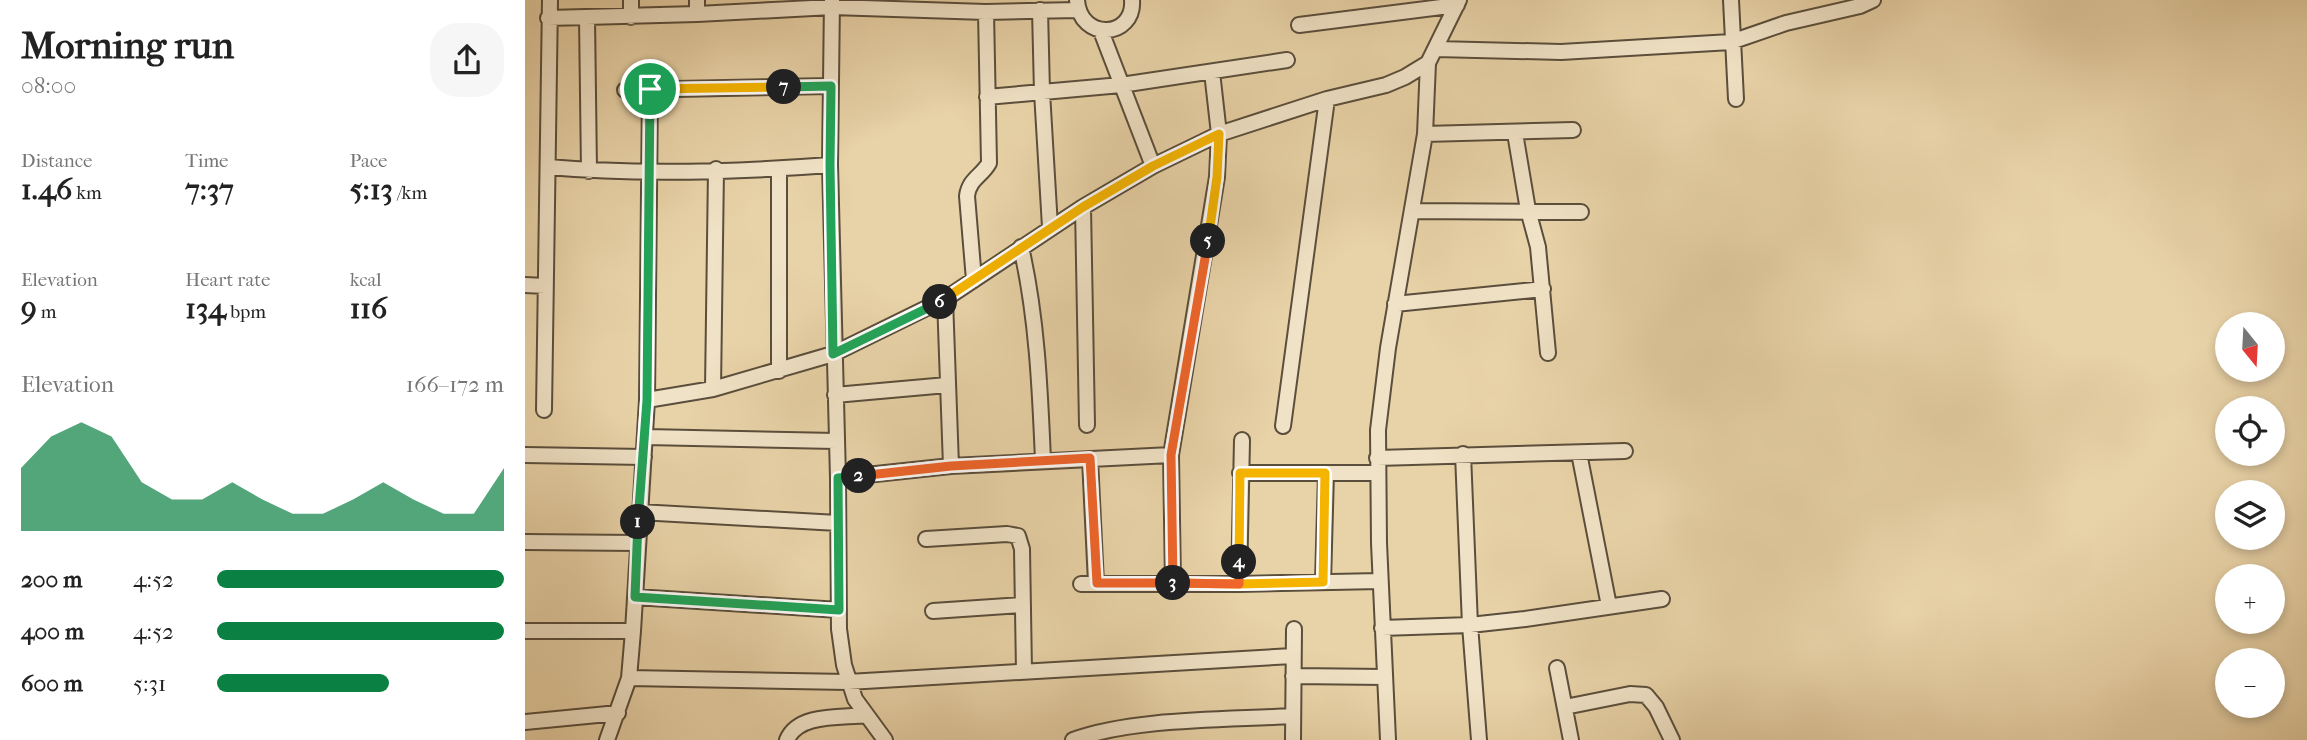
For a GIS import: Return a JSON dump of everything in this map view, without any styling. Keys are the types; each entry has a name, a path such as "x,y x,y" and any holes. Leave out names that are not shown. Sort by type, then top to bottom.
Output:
{"street":[{"path":"544,410 549,0"},
{"path":"631,0 631,17"},
{"path":"548,18 631,17 697,7 832,3 986,12 1040,10 1077,5 1082,20 1101,31 1122,25 1129,17 1132,0"},
{"path":"1731,0 1731,42 1736,99"},
{"path":"1436,49 1561,52 1731,42 1786,23 1860,6 1873,0"},
{"path":"1299,25 1458,2"},
{"path":"1388,740 1377,466 1381,398 1425,134 1428,63 1458,2"},
{"path":"832,3 830,165 841,646 848,682 855,699 885,740"},
{"path":"1040,10 1050,227"},
{"path":"975,280 967,196 970,184 986,170 989,163 986,12"},
{"path":"587,18 589,171"},
{"path":"1101,31 1153,166"},
{"path":"987,97 1121,85 1287,60"},
{"path":"647,400 713,389 833,354 945,299 1050,227 1153,166 1219,134 1328,99 1386,85 1428,63"},
{"path":"1173,583 1171,455 1217,177 1219,134 1212,72"},
{"path":"625,90 831,86"},
{"path":"607,740 629,678 646,437 650,89"},
{"path":"1283,426 1328,99"},
{"path":"1425,134 1573,130"},
{"path":"1515,132 1528,210 1538,247 1548,353"},
{"path":"548,167 650,172 830,165"},
{"path":"713,389 716,169"},
{"path":"779,169 779,371"},
{"path":"1083,207 1087,425"},
{"path":"1413,211 1581,212"},
{"path":"1021,247 1028,279 1038,366 1043,460"},
{"path":"525,285 545,286"},
{"path":"1395,304 1543,289"},
{"path":"945,299 951,466"},
{"path":"835,395 947,385"},
{"path":"646,437 836,441"},
{"path":"1239,584 1242,440"},
{"path":"1240,473 1325,473 1463,454 1625,451"},
{"path":"1579,453 1609,606"},
{"path":"1463,454 1470,625 1479,740"},
{"path":"838,478 951,466 1171,455"},
{"path":"525,456 644,457"},
{"path":"1090,458 1089,584 1380,581"},
{"path":"1323,582 1325,473"},
{"path":"639,512 838,523"},
{"path":"926,539 1007,534 1018,536 1022,549 1024,672"},
{"path":"525,542 637,543"},
{"path":"635,597 839,610"},
{"path":"1382,628 1470,625 1662,599"},
{"path":"933,611 1023,606"},
{"path":"1293,740 1294,629"},
{"path":"525,631 633,631"},
{"path":"629,678 848,682 1293,656"},
{"path":"1557,668 1571,740"},
{"path":"1293,677 1385,677"},
{"path":"1565,706 1630,694 1646,695 1656,706 1672,740"},
{"path":"525,722 618,713"},
{"path":"787,740 789,733 806,723 866,715"},
{"path":"1073,740 1105,732 1161,724 1293,716"}],"route":[{"path":"650,89 646,437 635,597 839,610 838,478 951,466 1090,458 1097,583 1239,584 1323,582 1325,473 1240,473 1239,584 1173,583 1171,455 1212,216 1219,134 1153,166 1083,207 945,299 833,354 831,86 650,89"}]}
